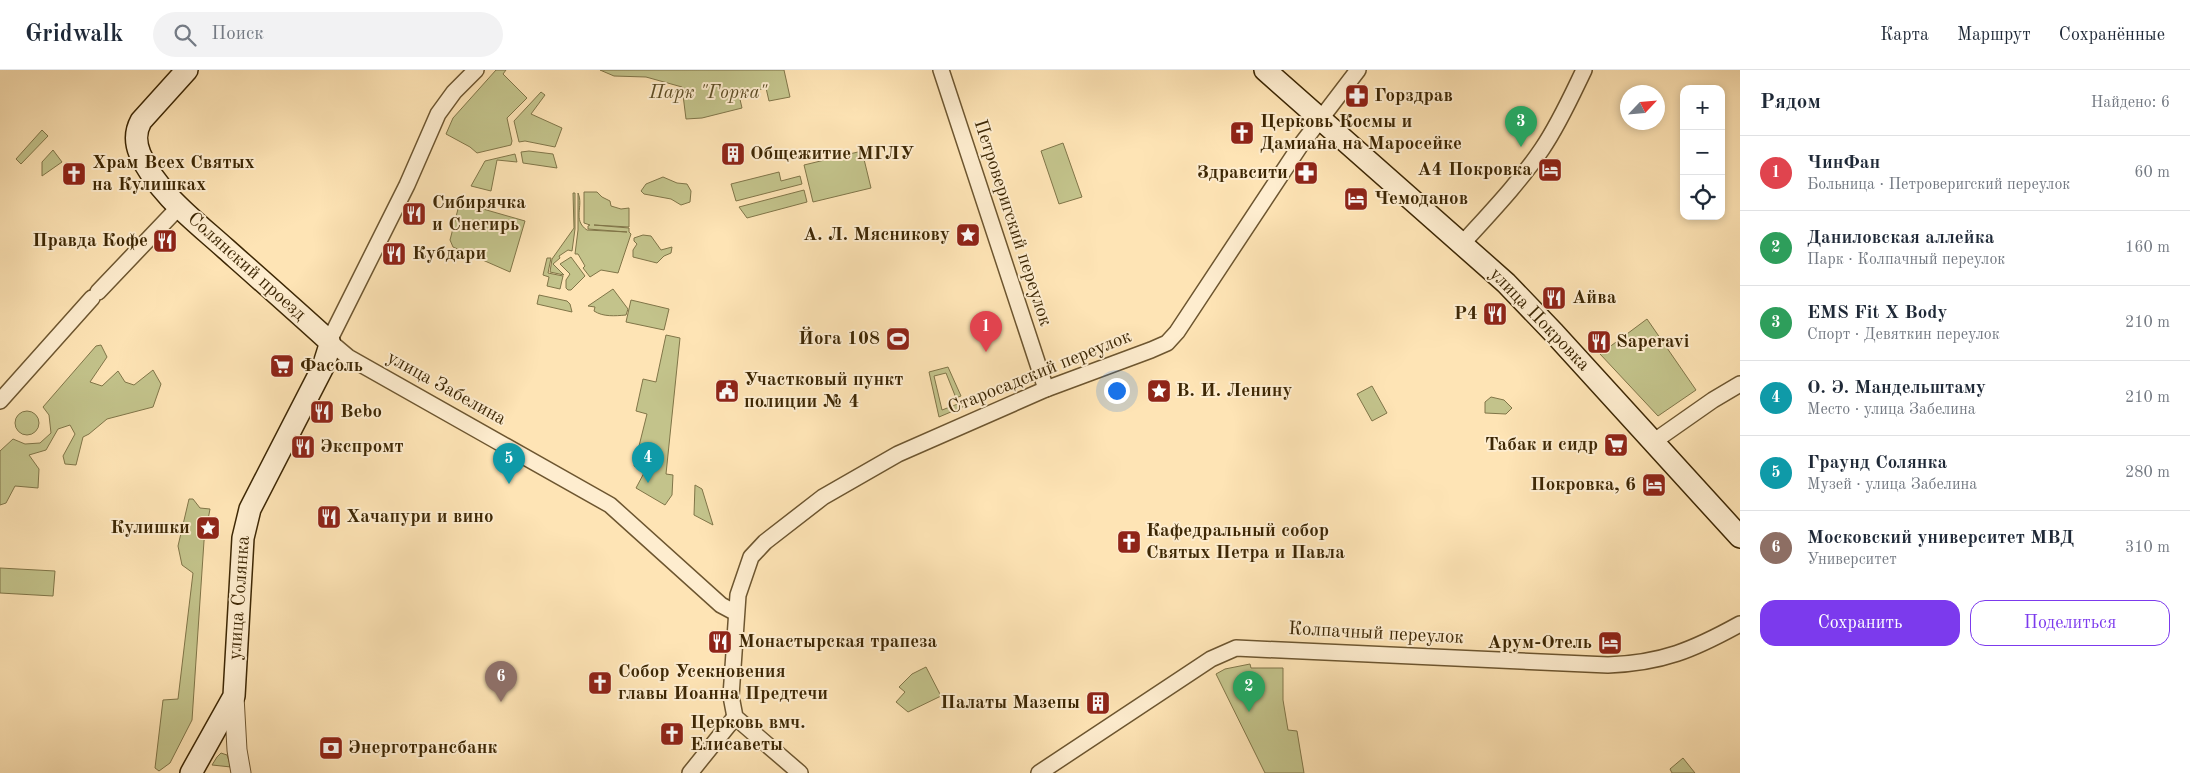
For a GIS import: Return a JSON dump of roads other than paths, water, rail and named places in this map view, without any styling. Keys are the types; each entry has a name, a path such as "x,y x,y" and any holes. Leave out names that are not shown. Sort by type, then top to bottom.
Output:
{"main road":[{"name":"Солянский проезд","path":"187,70 147,113 136,130 139,152 148,168 179,207 329,341"},
{"name":"улица Покровка","path":"1265,70 1523,300 1740,537"},
{"name":"улица Солянка","path":"192,773 227,712 234,696 243,538 246,523 255,498 323,367 329,348 329,341"}],"street":[{"path":"329,341 407,185 438,114 454,92 476,70"},
{"name":"Петроверигский переулок","path":"940,70 1046,389"},
{"name":"Старосадский переулок","path":"735,716 731,696 738,595 747,569 757,550 823,498 898,454 1046,389 1137,356 1172,338 1271,189 1320,119 1358,70"},
{"path":"1462,244 1512,187 1542,149 1557,124 1584,70"},
{"path":"0,401 95,295 179,207"},
{"name":"улица Забелина","path":"329,341 348,357 603,500 628,520 722,605 736,613"},
{"path":"1653,442 1713,400 1740,384"},
{"name":"Колпачный переулок","path":"1039,773 1211,659 1236,648 1590,664 1635,664 1664,658 1693,648 1740,624"},
{"path":"234,696 237,750 241,773"},
{"path":"690,773 735,716 800,773"}],"place":[{"name":"Горздрав","path":"1357,96"},
{"name":"Церковь Космы и Дамиана на Маросейке","path":"1242,133"},
{"name":"EMS Fit X Body","path":"1521,147"},
{"name":"Общежитие МГЛУ","path":"733,154"},
{"name":"А4 Покровка","path":"1550,170"},
{"name":"Здравсити","path":"1306,173"},
{"name":"Храм Всех Святых на Кулишках","path":"74,174"},
{"name":"Чемоданов","path":"1356,199"},
{"name":"Сибирячка и Снегирь","path":"414,214"},
{"name":"А. Л. Мясникову","path":"968,235"},
{"name":"Правда Кофе","path":"165,241"},
{"name":"Кубдари","path":"394,254"},
{"name":"Айва","path":"1554,298"},
{"name":"P4","path":"1495,314"},
{"name":"Йога 108","path":"898,339"},
{"name":"Saperavi","path":"1599,342"},
{"name":"ЧинФан","path":"986,352"},
{"name":"Фасоль","path":"282,366"},
{"name":"Участковый пункт полиции № 4","path":"727,391"},
{"name":"В. И. Ленину","path":"1159,391"},
{"name":"Bebo","path":"322,412"},
{"name":"Табак и сидр","path":"1616,445"},
{"name":"Экспромт","path":"303,447"},
{"name":"О. Э. Мандельштаму","path":"648,483"},
{"name":"Граунд Солянка","path":"509,484"},
{"name":"Покровка, 6","path":"1654,485"},
{"name":"Хачапури и вино","path":"329,517"},
{"name":"Кулишки","path":"208,528"},
{"name":"Кафедральный собор Святых Петра и Павла","path":"1129,542"},
{"name":"Монастырская трапеза","path":"720,642"},
{"name":"Арум-Отель","path":"1610,643"},
{"name":"Собор Усекновения главы Иоанна Предтечи","path":"600,683"},
{"name":"Московский университет МВД","path":"501,702"},
{"name":"Палаты Мазепы","path":"1098,703"},
{"name":"Даниловская аллейка","path":"1249,712"},
{"name":"Церковь вмч. Елисаветы","path":"672,734"},
{"name":"Энерготрансбанк","path":"331,748"}],"park label":[{"name":"Парк \"Горка\"","path":"708,93"}]}
